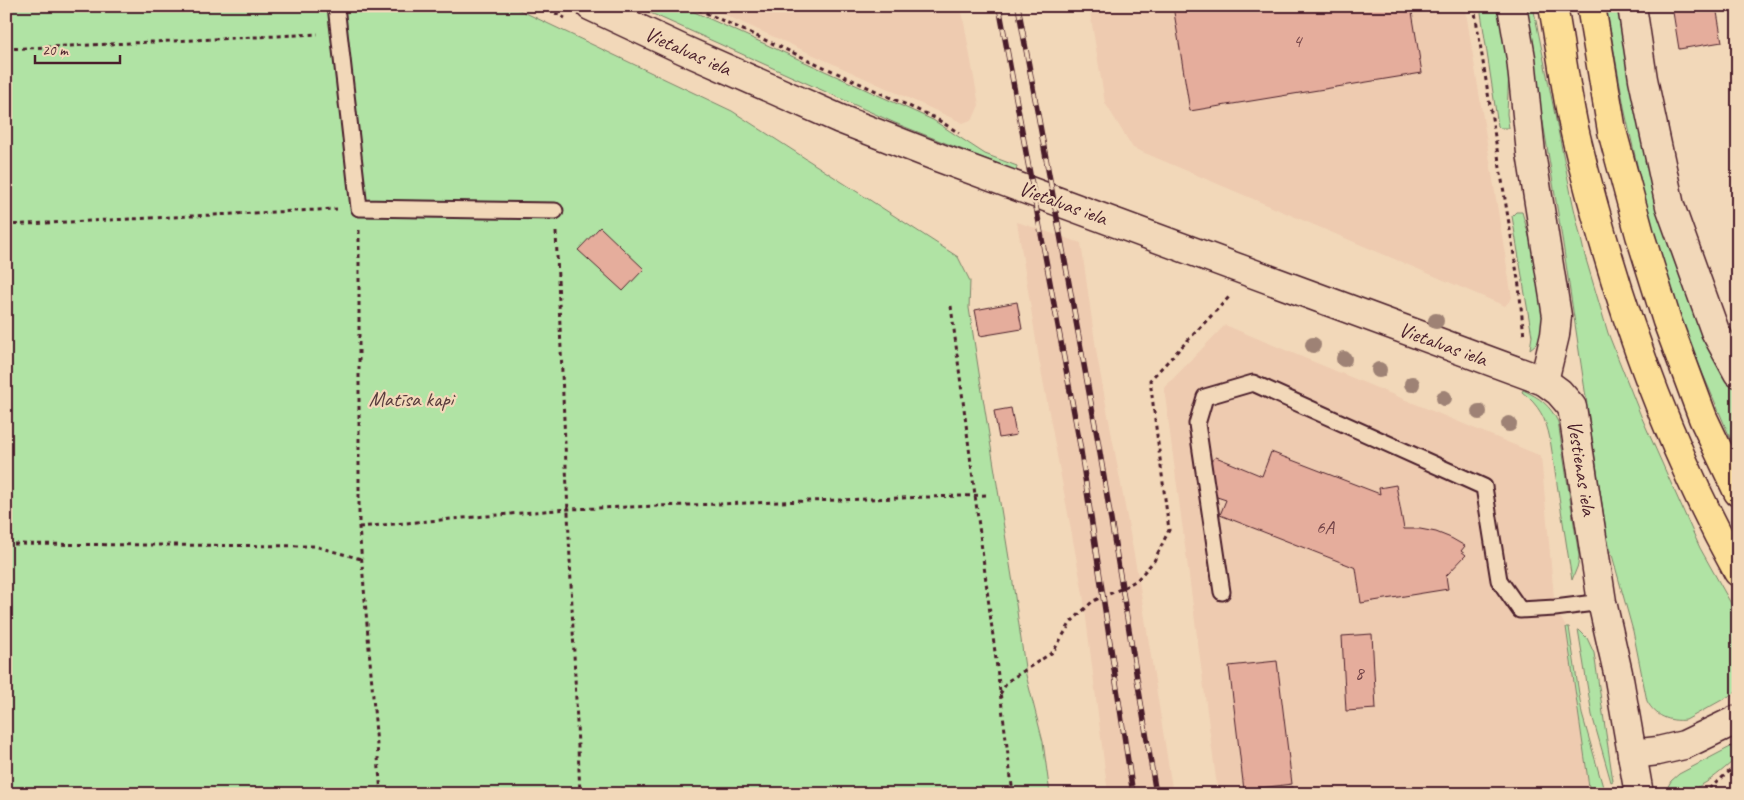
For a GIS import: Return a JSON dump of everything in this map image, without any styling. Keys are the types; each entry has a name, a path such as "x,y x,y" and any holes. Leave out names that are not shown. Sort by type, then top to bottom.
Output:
{"main road":[{"path":"1554,6 1576,135 1604,240 1630,326 1667,423 1716,533 1738,572"},
{"path":"1591,6 1612,130 1640,235 1667,321 1704,418 1738,492"}],"street":[{"name":"Vietalvas iela","path":"590,6 840,119 940,158 1544,381"},
{"path":"1512,6 1557,316 1555,335 1544,381"},
{"path":"1632,6 1643,79 1670,206 1715,331 1738,373"},
{"name":"Vestienas iela","path":"1544,381 1559,392 1572,407 1602,602 1618,673 1639,794"},
{"path":"1632,754 1684,745 1738,719"}],"lane":[{"path":"336,6 359,208 555,211"},
{"path":"1222,592 1196,424 1205,397 1253,382 1484,487 1499,580 1520,610 1602,602"}],"path":[{"path":"691,6 935,118 964,136"},
{"path":"1474,6 1519,286 1524,342 1516,338"},
{"path":"6,48 339,34"},
{"path":"6,226 359,208 358,527 381,794"},
{"path":"555,211 580,794"},
{"path":"1000,694 1008,681 1053,652 1071,622 1093,601 1137,580 1154,561 1169,530 1150,380 1236,289"},
{"path":"951,306 1013,794"},
{"path":"358,527 568,509 988,495"},
{"path":"6,544 314,546 361,559"},
{"path":"1703,794 1738,764"},
{"path":"1719,794 1738,792"}],"shaded area":[{"path":"706,6 961,6 979,105 973,119 963,123"},
{"path":"1089,6 1465,6 1512,298 1505,306 1133,148 1105,103"},
{"path":"1017,222 1081,243 1097,356 1140,587 1173,794 1108,794 1083,594 1039,359"},
{"path":"1225,325 1541,456 1555,608 1566,627 1590,794 1218,794 1164,388"}],"green space":[{"name":"Matīsa kapi","path":"6,6 511,6 732,111 958,257 970,281 969,308 1026,675 1043,742 1050,794 6,794"},
{"path":"635,6 681,6 933,120 985,154 1017,166 1016,171 895,123"},
{"path":"1480,6 1500,6 1509,69 1507,114 1509,128 1500,128 1498,126"},
{"path":"1524,6 1533,6 1573,204 1585,256 1608,333 1641,416 1700,548 1738,616 1738,691 1686,720 1674,720 1663,717 1654,711 1647,701 1633,631 1607,537 1563,244"},
{"path":"1606,6 1620,6 1722,363 1738,393 1738,456 1684,330 1654,239 1625,112"},
{"path":"1516,212 1522,212 1546,295 1541,340 1530,349 1532,336 1512,216"},
{"path":"1523,390 1544,403 1552,411 1558,422 1579,556 1578,565 1572,580 1550,439 1541,413 1522,392"},
{"path":"1566,627 1569,627 1582,714 1605,794 1590,794"},
{"path":"1578,629 1587,638 1594,653 1613,781 1611,782 1592,715"},
{"path":"1738,743 1738,757 1713,778 1696,788 1664,794 1671,781 1679,774"}],"building":[{"path":"1173,6 1411,6 1422,73 1190,111"},
{"path":"1672,6 1716,6 1722,42 1679,49"},
{"path":"600,227 644,269 623,291 578,250"},
{"path":"1017,302 1022,329 980,336 975,310"},
{"path":"1011,408 1016,435 999,438 994,411"},
{"path":"1271,452 1380,494 1379,488 1396,485 1404,529 1436,532 1465,546 1461,551 1466,555 1446,576 1448,589 1361,603 1356,568 1220,515 1226,500 1214,496 1210,462 1216,457 1262,476"},
{"path":"1372,634 1376,709 1346,711 1342,636"},
{"path":"1277,661 1292,784 1244,790 1229,666"},
{"path":"1293,787 1294,794 1240,794 1240,793"}],"railway":[{"path":"999,6 1080,445 1133,794"},
{"path":"1018,6 1098,441 1156,794"}]}
